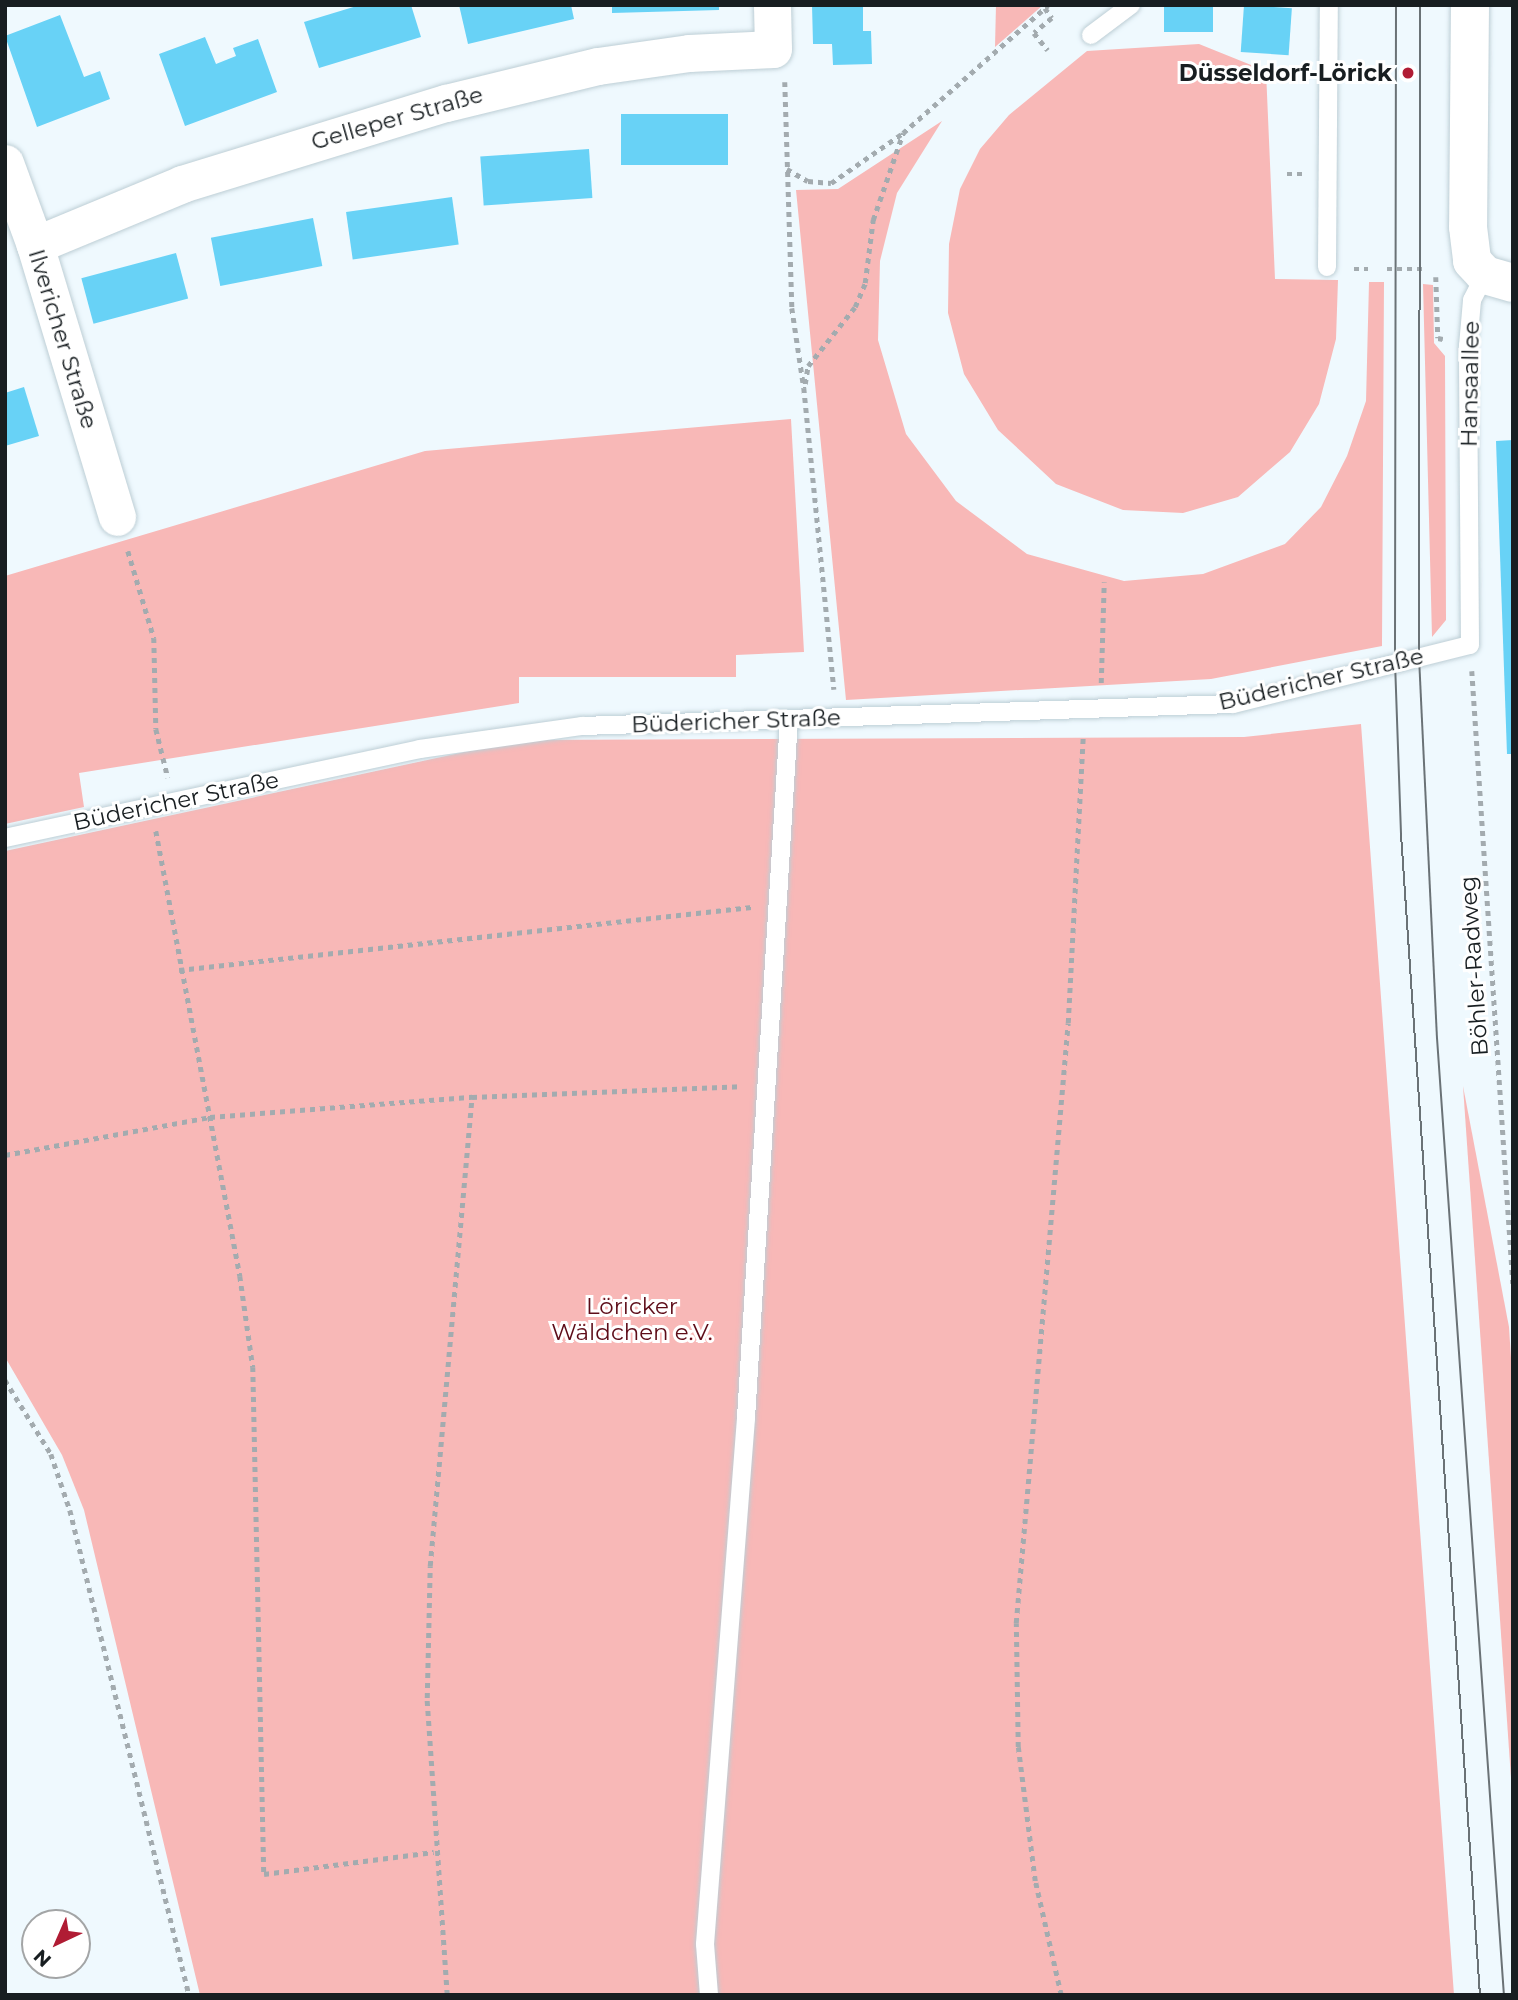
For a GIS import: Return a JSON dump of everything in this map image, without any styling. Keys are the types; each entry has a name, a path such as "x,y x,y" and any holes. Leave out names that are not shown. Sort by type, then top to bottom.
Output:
{"street":[{"path":"772,5 772,49"},
{"name":"Hansaallee","path":"1470,5 1468,227 1472,261 1504,285"},
{"name":"Gelleper Straße","path":"35,245 182,184 446,103 598,66 689,53 772,49"},
{"name":"Ilvericher Straße","path":"5,163 35,245 117,517"}],"lane":[{"path":"1091,35 1131,5"},
{"path":"1327,267 1329,5"},
{"name":"Hansaallee","path":"1470,645 1468,346 1472,300 1504,285"},
{"name":"Büdericher Straße","path":"5,838 421,749 582,726 1233,704 1470,645"},
{"path":"709,1995 705,1944 746,1418 789,719"}],"path":[{"path":"788,169 808,181 831,183 903,133 1047,6 1052,18 1034,33 1048,50"},
{"path":"772,49 785,71 792,307 804,388 837,717"},
{"path":"804,388 808,366 855,307 865,283 873,220 903,133"},
{"path":"1353,269 1368,269"},
{"path":"1387,269 1424,269"},
{"path":"117,517 154,638 156,729 175,801"},
{"path":"1061,1995 1035,1881 1019,1761 1016,1623 1104,582"},
{"name":"Böhler-Radweg","path":"1470,645 1513,1284"},
{"path":"152,806 179,970 210,1117 253,1367 264,1874 434,1852"},
{"path":"179,970 778,905"},
{"path":"5,1155 210,1117 472,1097 766,1085"},
{"path":"447,1995 446,1941 434,1852 426,1698 430,1566 472,1097"},
{"path":"5,1380 51,1454 70,1510 189,1995"}],"green space":[{"path":"996,5 1043,5 995,47"},
{"path":"1199,44 1266,71 1275,279 1338,280 1336,339 1319,404 1290,452 1238,497 1183,513 1123,510 1056,484 998,430 964,374 948,313 949,244 960,189 980,149 1009,115 1087,51"},
{"path":"942,121 897,193 880,261 878,340 906,434 956,501 1027,554 1124,581 1203,574 1285,544 1321,507 1347,456 1366,401 1369,282 1384,282 1382,646 1211,679 846,700 796,190 838,189"},
{"path":"1423,284 1433,285 1434,343 1445,356 1446,620 1432,637"},
{"path":"791,419 804,652 736,655 736,677 519,677 519,703 79,773 84,807 5,824 5,576 425,451"},
{"name":"Löricker Wäldchen e.V.","path":"1361,724 1454,1995 200,1995 84,1510 62,1455 5,1357 5,851 520,740 1244,737"},
{"path":"1463,1086 1509,1327 1513,1389 1513,1807"}],"building":[{"path":"360,5 411,5 421,37 319,68 304,22"},
{"path":"459,5 571,5 574,19 468,44"},
{"path":"612,5 719,5 719,10 612,13"},
{"path":"812,5 863,5 863,31 871,31 872,64 833,65 832,44 813,44"},
{"path":"1164,5 1213,5 1213,32 1164,32"},
{"path":"1244,5 1292,8 1289,55 1241,52"},
{"path":"60,15 84,77 100,71 110,99 37,127 5,36"},
{"path":"205,37 216,64 236,56 233,48 258,39 277,92 185,126 159,54"},
{"path":"621,114 728,114 728,165 621,165"},
{"path":"589,149 592,198 484,205 480,157"},
{"path":"452,197 459,245 353,259 346,212"},
{"path":"313,218 322,266 220,286 211,238"},
{"path":"176,253 188,298 94,324 81,278"},
{"path":"24,387 39,436 5,446 5,393"},
{"path":"1513,440 1513,754 1507,754 1496,441"}],"tram line":[{"path":"1396,5 1395,662 1401,834 1480,1995"},
{"path":"1420,5 1419,657 1437,1038 1504,1995"}],"place":[{"name":"Düsseldorf-Lörick","path":"1408,73"}]}
